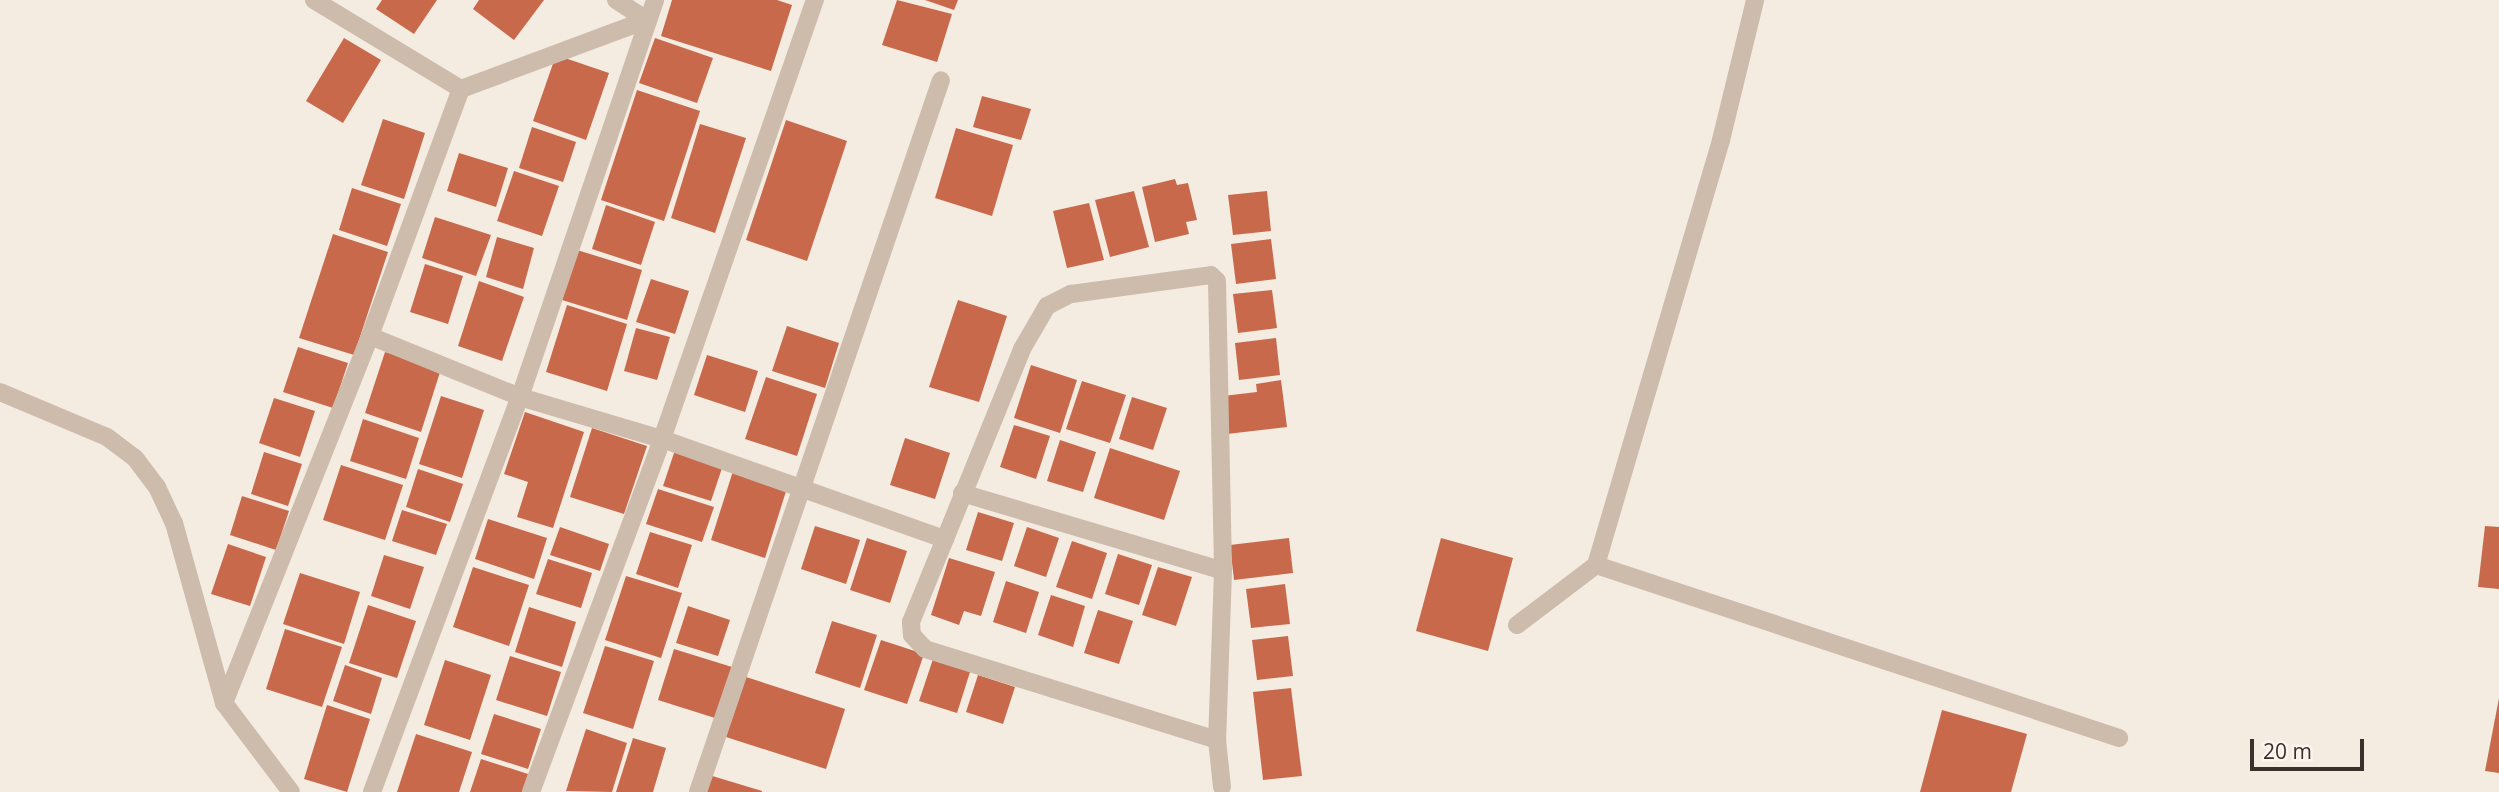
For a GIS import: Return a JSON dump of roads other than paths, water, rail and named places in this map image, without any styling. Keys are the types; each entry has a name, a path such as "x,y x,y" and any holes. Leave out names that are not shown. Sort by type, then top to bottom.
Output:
{"street":[{"path":"314,0 461,89"},
{"path":"615,0 647,20"},
{"path":"372,792 520,397 655,0"},
{"path":"531,792 662,439 815,0"},
{"path":"1517,625 1597,565 1721,140 1755,0"},
{"path":"224,703 370,336 461,89 647,20"},
{"path":"698,792 800,485 941,80"},
{"path":"1217,740 925,649 912,635 911,622 1022,349 1047,306 1071,294 1207,272 1217,281 1223,571 1217,740 1222,787"},
{"path":"370,336 520,397 662,439 800,485 945,539"},
{"path":"0,391 107,436 135,458 157,487 174,523 224,703 291,792"},
{"path":"962,493 1223,571"},
{"path":"1597,565 2119,738"}]}
